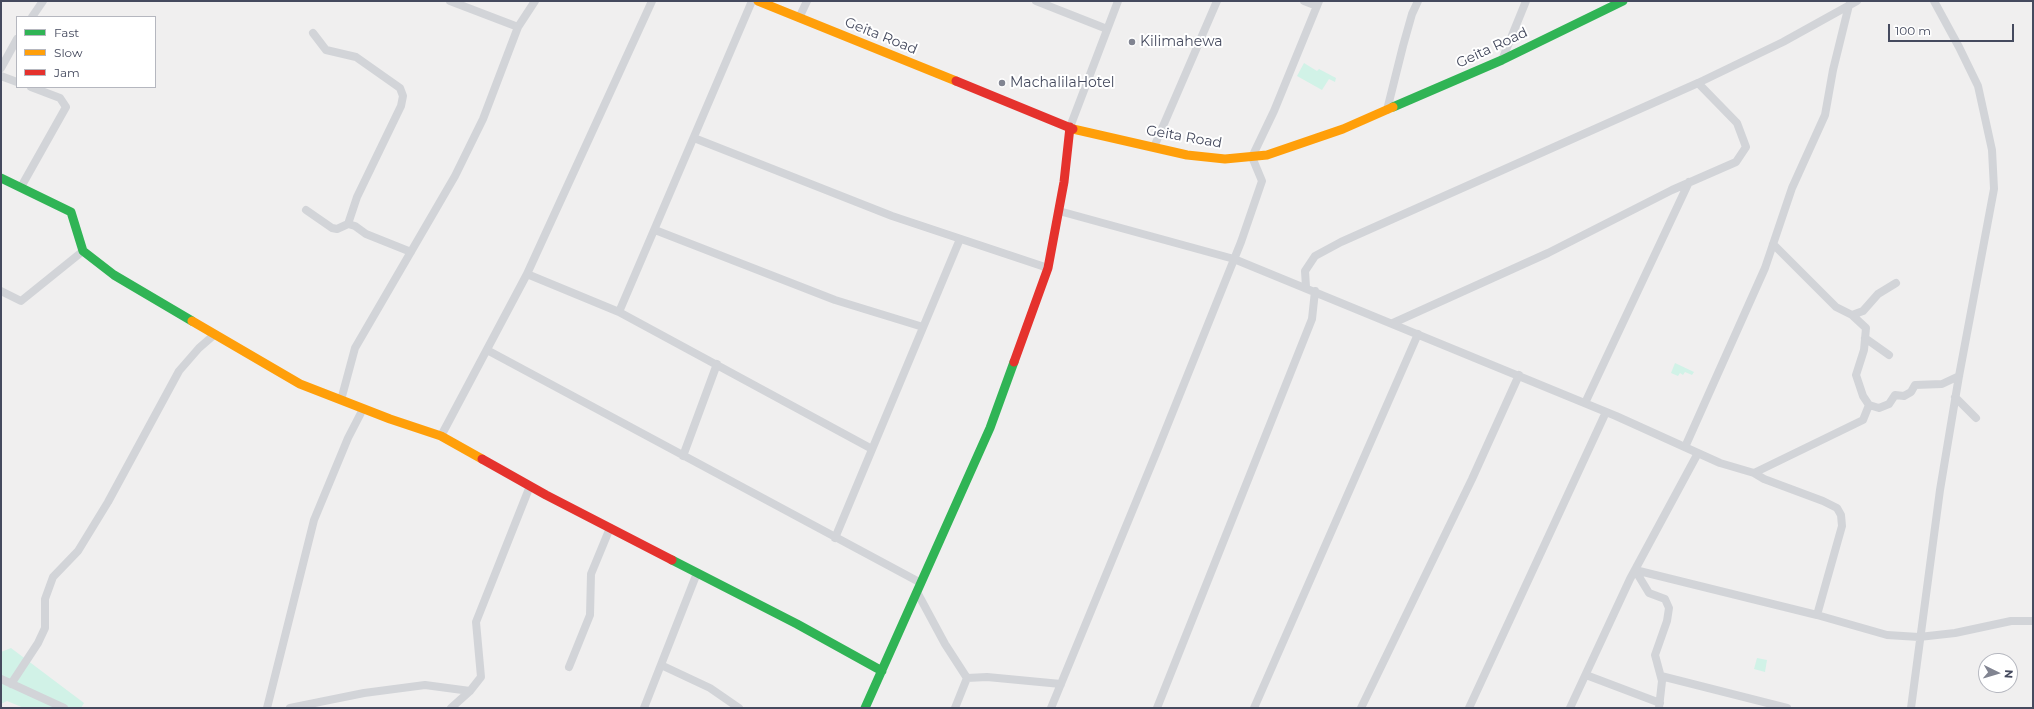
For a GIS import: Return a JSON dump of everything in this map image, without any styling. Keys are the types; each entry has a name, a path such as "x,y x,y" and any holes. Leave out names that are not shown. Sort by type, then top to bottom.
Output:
{"street":[{"path":"33,16 43,1"},
{"path":"450,1 518,28"},
{"path":"341,400 355,348 455,176 483,119 518,28 535,1"},
{"path":"441,436 527,274 652,1"},
{"path":"619,312 752,1"},
{"name":"Geita Road","path":"758,1 1070,128 1187,155 1225,159 1266,155 1343,129 1502,60 1623,1"},
{"path":"799,18 807,1"},
{"path":"1036,1 1107,29"},
{"path":"865,708 990,428 1048,268 1064,182 1070,128 1118,1"},
{"path":"1154,147 1217,1"},
{"path":"1051,708 1234,259 1262,181 1252,157 1274,111 1318,4 1304,1"},
{"path":"1387,110 1412,14 1418,1"},
{"path":"1502,60 1526,1"},
{"path":"1911,708 1919,637 1955,397 1994,189 1992,150 1978,86 1934,1"},
{"path":"1306,287 1305,271 1315,256 1341,242 1698,83 1783,42 1853,3"},
{"path":"1685,447 1765,268 1792,188 1825,114 1833,70 1853,3"},
{"path":"306,210 332,228 337,229 348,224 357,197 401,106 403,96 400,88 356,57 326,50 313,33"},
{"path":"1,68 16,41"},
{"path":"1,76 16,82"},
{"path":"1393,323 1548,253 1689,182 1736,162 1746,147 1737,123 1698,83"},
{"path":"21,187 66,106 60,98 34,88"},
{"path":"694,138 892,216 1048,268"},
{"path":"1,178 72,212 83,251 114,276 300,384 363,409 441,436 530,486 797,624 882,671"},
{"path":"1585,403 1689,182"},
{"path":"1059,211 1234,259 1306,287 1519,375 1720,463 1754,473 1764,479 1838,508 1841,515 1842,526 1817,615"},
{"path":"348,224 411,252"},
{"path":"655,230 835,300 923,327"},
{"path":"835,538 960,239"},
{"path":"1773,244 1836,307 1852,316 1866,328 1864,350 1856,374 1862,396 1869,405 1879,408 1890,404 1895,395 1904,396 1911,392 1915,385 1942,384 1959,376"},
{"path":"1,290 21,301 83,251"},
{"path":"527,274 619,312 872,449"},
{"path":"1852,316 1862,311 1878,294 1896,282"},
{"path":"1156,708 1312,319 1315,291"},
{"path":"1254,708 1418,334"},
{"path":"11,684 38,643 45,628 45,599 53,577 82,544 143,440 179,371 199,348 214,335"},
{"path":"1865,338 1889,355"},
{"path":"487,350 921,583"},
{"path":"683,456 717,364"},
{"path":"1361,708 1472,479 1519,375"},
{"path":"1955,397 1976,418"},
{"path":"1754,473 1863,420 1869,405"},
{"path":"268,708 314,520 348,438 363,409"},
{"path":"1469,708 1606,412"},
{"path":"1570,708 1635,570 1698,453"},
{"path":"451,708 470,691 481,677 476,622 530,486"},
{"path":"569,667 590,615 591,574 610,528"},
{"path":"1635,570 1817,615 1887,636 1919,637 1955,633 2011,621 2033,621"},
{"path":"1586,675 1659,706 1662,681 1655,655 1667,621 1669,608 1666,598 1649,593 1635,570"},
{"path":"644,708 697,573"},
{"path":"917,592 945,644 968,678"},
{"path":"661,665 710,688 739,708"},
{"path":"1661,676 1787,708"},
{"path":"968,678 987,677 1061,684"},
{"path":"955,708 968,678"},
{"path":"1,679 64,708"},
{"path":"290,708 364,693 425,686 470,691"}],"green space":[{"path":"1304,63 1317,71 1319,69 1336,78 1335,82 1329,79 1322,90 1297,76"},
{"path":"1675,363 1694,372 1692,375 1685,372 1683,375 1680,373 1678,376 1671,373"},
{"path":"11,648 84,703 81,708 24,708 7,701 1,704 1,652"},
{"path":"1757,658 1767,660 1765,672 1754,669"}],"traffic: fast":[{"path":"1393,107 1502,60 1623,1"},
{"path":"1,178 71,212 83,251 114,275 192,321"},
{"path":"865,708 990,428 1014,362"},
{"path":"672,560 797,624 882,671"}],"traffic: slow":[{"path":"758,1 956,81"},
{"path":"1073,129 1187,155 1225,159 1267,155 1343,129 1393,107"},
{"path":"192,321 300,384 390,419 441,436 482,459"}],"traffic: jam":[{"path":"956,81 1073,129"},
{"path":"1014,362 1048,268 1064,182 1070,127"},
{"path":"482,459 546,495 672,560"}],"place":[{"name":"Kilimahewa","path":"1132,42"},
{"name":"MachalilaHotel","path":"1002,83"}]}
